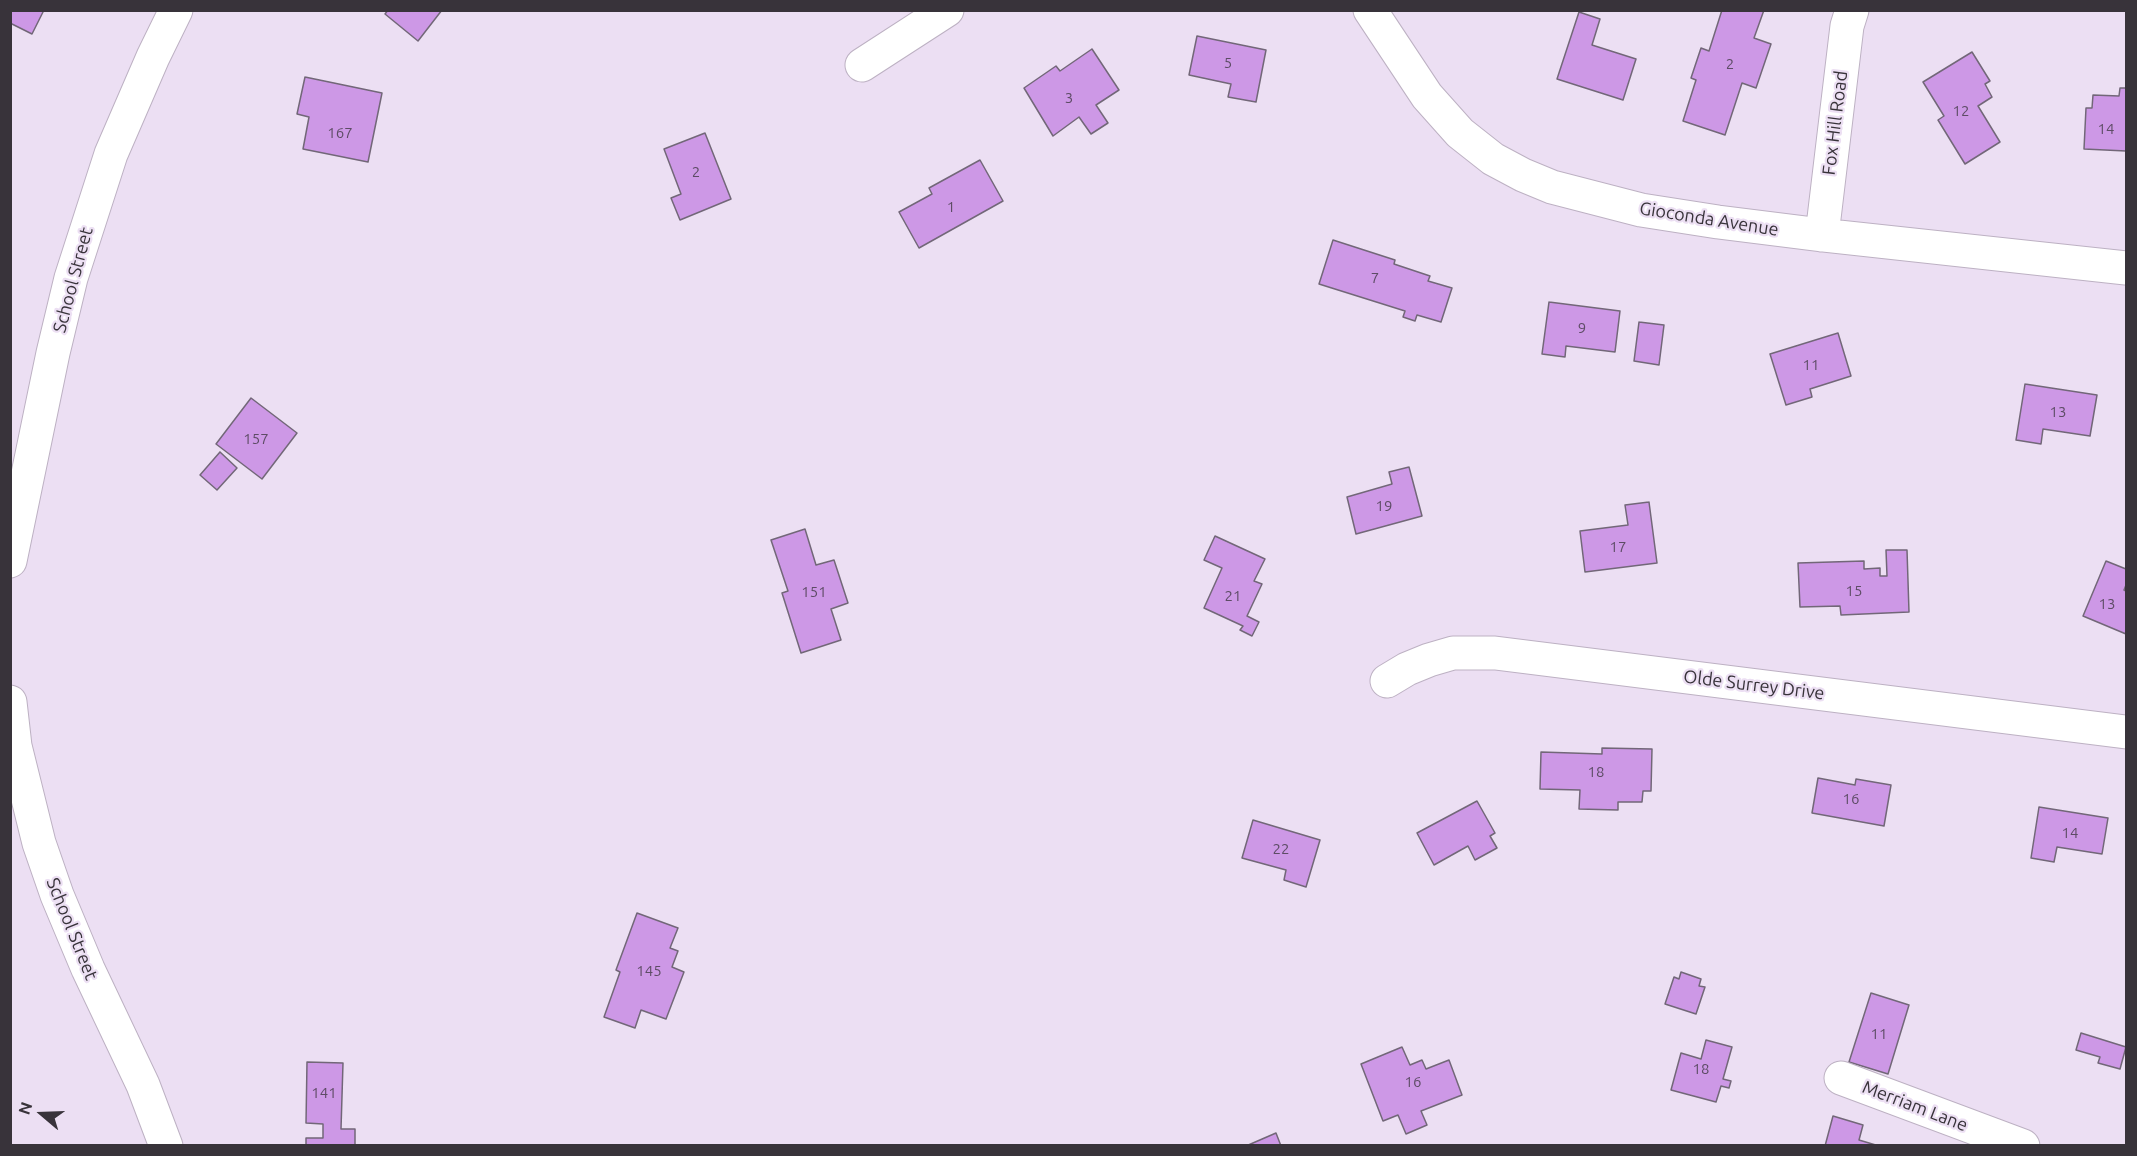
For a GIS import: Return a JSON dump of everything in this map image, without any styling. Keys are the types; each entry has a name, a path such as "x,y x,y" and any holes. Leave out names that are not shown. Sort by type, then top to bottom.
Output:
{"street":[{"name":"School Street","path":"10,561 71,278 111,154 148,66 176,10"},
{"path":"862,65 947,10"},
{"name":"Gioconda Avenue","path":"1370,10 1427,96 1460,133 1493,159 1523,175 1563,190 1641,210 1822,236 2127,268"},
{"name":"Fox Hill Road","path":"1822,236 1847,26 1852,10"},
{"name":"Olde Surrey Drive","path":"1387,681 1428,660 1454,653 1496,653 2127,732"},
{"name":"School Street","path":"10,702 15,746 39,843 54,887 83,960 143,1085 166,1146"},
{"name":"Merriam Lane","path":"1841,1078 2023,1146"}],"building":[{"path":"10,10 44,10 32,34 10,23"},
{"path":"388,10 442,10 418,41 385,14"},
{"path":"1722,10 1764,10 1754,38 1771,44 1756,88 1742,83 1725,135 1683,121 1696,80 1691,78 1701,48 1709,51"},
{"path":"1579,12 1600,19 1592,45 1636,59 1623,100 1557,79"},
{"path":"1197,36 1266,50 1256,102 1228,97 1231,84 1189,75"},
{"path":"1092,49 1119,90 1096,105 1108,123 1091,134 1079,117 1053,136 1024,88 1056,66 1060,71"},
{"path":"1972,52 1990,81 1985,84 1992,97 1978,106 2000,142 1965,164 1938,120 1944,116 1923,82"},
{"path":"305,77 382,93 368,162 303,149 309,117 297,114"},
{"path":"2120,88 2126,88 2126,151 2084,149 2086,108 2092,108 2093,95 2119,96"},
{"path":"705,133 731,199 680,220 671,198 681,194 664,149"},
{"path":"980,160 1003,201 919,248 899,212 932,194 929,188"},
{"path":"1333,240 1395,260 1394,264 1430,276 1428,281 1452,288 1441,322 1417,315 1415,321 1403,317 1405,311 1319,284"},
{"path":"1549,302 1620,311 1615,352 1566,346 1565,357 1542,354"},
{"path":"1639,322 1664,325 1659,365 1634,361"},
{"path":"1838,333 1851,376 1810,389 1812,397 1786,405 1770,354"},
{"path":"2025,384 2097,395 2090,436 2043,429 2041,444 2016,440"},
{"path":"251,398 297,433 262,479 216,444"},
{"path":"220,452 237,468 217,490 200,475"},
{"path":"1409,467 1422,516 1356,534 1347,497 1392,484 1389,472"},
{"path":"1649,502 1657,563 1585,572 1580,531 1628,525 1625,505"},
{"path":"805,529 816,565 834,560 848,603 831,609 841,640 801,653 782,593 788,591 771,540"},
{"path":"1215,536 1265,559 1254,581 1262,584 1247,616 1259,622 1252,636 1240,630 1243,626 1204,608 1222,568 1204,560"},
{"path":"1886,550 1907,550 1909,612 1841,615 1840,606 1800,607 1798,563 1864,561 1864,569 1880,568 1880,576 1887,576"},
{"path":"2106,561 2126,569 2124,590 2126,591 2126,634 2083,616"},
{"path":"1602,748 1652,749 1651,791 1643,791 1642,802 1618,802 1618,810 1579,809 1580,790 1540,789 1541,752 1602,754"},
{"path":"1818,778 1855,785 1856,779 1891,785 1884,826 1812,813"},
{"path":"1477,801 1495,833 1490,836 1497,848 1475,860 1468,846 1434,865 1417,833"},
{"path":"2039,807 2108,818 2102,854 2057,847 2054,862 2031,858"},
{"path":"1253,820 1320,840 1306,887 1284,880 1286,870 1242,858"},
{"path":"637,913 678,928 670,948 678,951 672,967 684,972 666,1019 641,1010 635,1028 604,1017 620,972 616,970"},
{"path":"1681,972 1701,979 1699,986 1705,987 1696,1014 1665,1004 1674,977 1679,979"},
{"path":"1871,993 1909,1005 1888,1074 1849,1062"},
{"path":"2081,1033 2126,1047 2120,1069 2098,1063 2100,1057 2076,1050"},
{"path":"1706,1040 1732,1047 1723,1079 1731,1081 1729,1088 1721,1086 1716,1102 1671,1090 1681,1053 1701,1059"},
{"path":"1402,1047 1410,1065 1422,1060 1426,1069 1449,1060 1462,1095 1421,1111 1427,1125 1406,1134 1398,1115 1383,1121 1361,1064"},
{"path":"307,1062 343,1063 341,1129 355,1129 355,1146 306,1146 306,1138 323,1138 323,1124 306,1123"},
{"path":"1833,1116 1863,1125 1859,1140 1879,1146 1825,1146"},
{"path":"1276,1133 1281,1146 1246,1146"}]}
